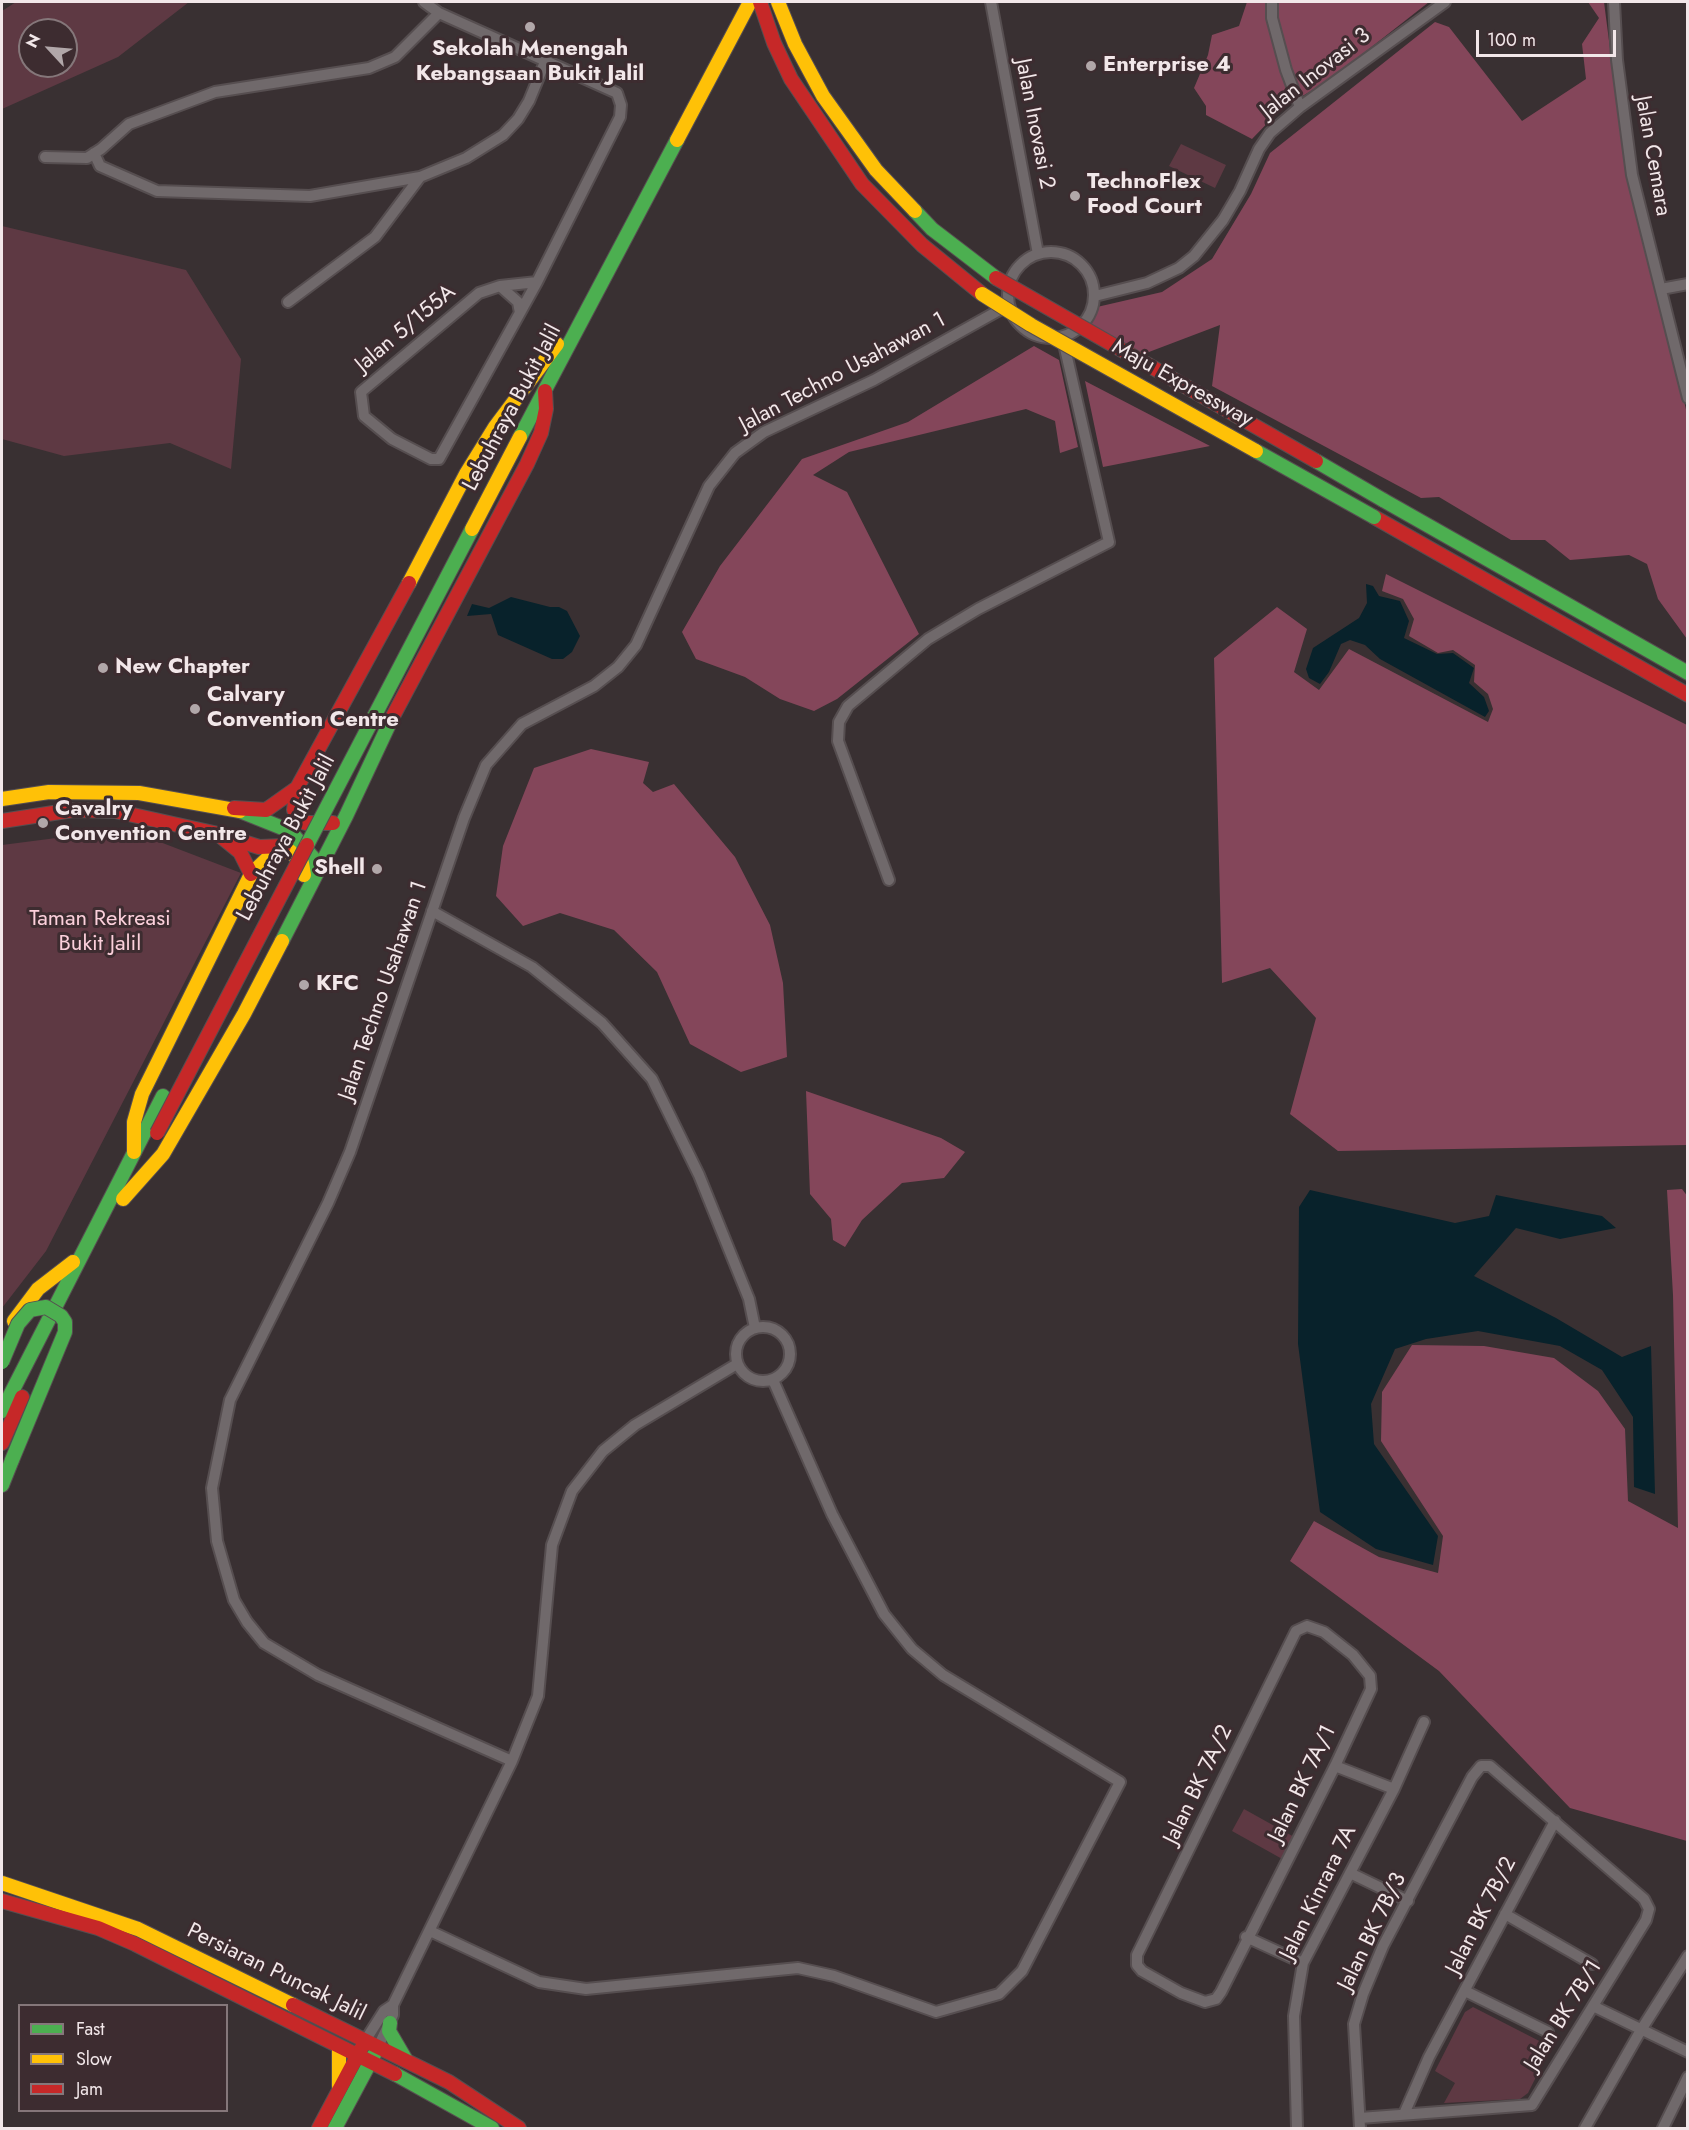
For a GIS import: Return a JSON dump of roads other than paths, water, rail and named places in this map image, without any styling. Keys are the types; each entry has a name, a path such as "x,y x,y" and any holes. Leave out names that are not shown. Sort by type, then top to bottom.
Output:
{"main road":[{"path":"691,83 735,2"},
{"name":"Lebuhraya Bukit Jalil","path":"2,1411 77,1259 163,1096 515,435 545,391 750,2"},
{"name":"Maju Expressway","path":"760,2 774,44 791,79 836,150 892,217 969,284 1031,324 1688,695"},
{"name":"Maju Expressway","path":"778,2 808,69 842,124 876,170 932,229 996,278 1688,673"},
{"name":"Lebuhraya Bukit Jalil","path":"2,1443 17,1406 515,435 557,344 675,114"},
{"path":"346,816 324,825 305,823 294,810 297,788 365,666 466,474 495,427 557,344"},
{"path":"123,1198 163,1154 235,1033 346,816 386,729 536,444 546,409 545,391"},
{"path":"2,799 49,792 139,793 234,808 266,810 275,806 297,788"},
{"path":"234,808 290,831 315,860 315,874"},
{"path":"2,821 73,810 115,811 218,834 258,847 321,846 332,843"},
{"path":"258,847 272,832 273,827 267,820"},
{"path":"218,834 240,852 251,874"},
{"path":"134,1152 134,1122 142,1094 251,874 273,853 290,851 302,863 307,890"},
{"path":"2,1343 38,1288 77,1259"},
{"path":"2,1362 18,1323 30,1310 46,1307 61,1316 65,1322 65,1332 2,1485"},
{"name":"Persiaran Puncak Jalil","path":"2,1883 103,1915 138,1929 449,2082 519,2128"},
{"name":"Persiaran Puncak Jalil","path":"2,1901 98,1928 126,1940 442,2098 492,2128"},
{"path":"390,2023 389,2031 407,2061"},
{"path":"335,2128 372,2044"},
{"path":"338,2092 341,2070 339,2047"},
{"path":"319,2128 338,2092 364,2059"}],"street":[{"name":"Jalan 5/155A","path":"424,2 439,13 616,93 621,105 620,117 537,282 439,459 430,459 392,439 364,416 361,392 479,293 500,286 537,282"},
{"name":"Jalan Inovasi 2","path":"991,2 1038,254"},
{"path":"1272,2 1272,18 1286,70 1300,107"},
{"name":"Jalan Inovasi 3","path":"1095,297 1147,283 1179,268 1194,256 1223,220 1262,143 1300,107 1444,2"},
{"name":"Jalan Cemara","path":"1614,2 1617,60 1632,175 1688,398"},
{"path":"45,158 87,158 129,124 215,92 369,68 395,57 439,13"},
{"path":"94,153 100,166 157,191 310,196 420,177 466,158 502,135 518,119 529,101 545,62"},
{"path":"288,302 375,237 420,177"},
{"path":"1056,252 1074,258 1091,278 1095,297 1085,322 1062,338 1050,339 1028,332 1019,325 1009,304 1008,292 1017,268 1038,254 1056,252"},
{"path":"1661,290 1688,284"},
{"path":"500,286 518,302 520,313"},
{"name":"Jalan Techno Usahawan 1","path":"512,1761 318,1675 264,1643 234,1600 217,1541 212,1488 231,1400 328,1203 350,1152 432,911 486,765 522,724 594,686 618,667 636,645 709,486 735,453 764,432 874,380 1009,304"},
{"path":"889,880 838,741 839,722 848,706 928,639 978,609 1109,542 1062,338"},
{"path":"432,911 532,968 602,1023 652,1079 699,1175 749,1299 754,1328"},
{"path":"754,1328 773,1329 781,1334 789,1349 786,1367 773,1380 756,1381 747,1377 737,1364 736,1346 747,1332 754,1328"},
{"path":"372,2044 390,2023 393,2005 512,1761 538,1696 552,1545 572,1491 603,1451 635,1425 737,1364"},
{"path":"430,1932 539,1982 586,1989 798,1968 834,1976 936,2012 999,1994 1022,1971 1120,1782 943,1675 912,1648 884,1614 832,1514 773,1380"},
{"name":"Jalan BK 7A/1","path":"1221,1992 1246,1936 1335,1766 1371,1689 1371,1676 1353,1655 1324,1632 1307,1626 1296,1631"},
{"name":"Jalan BK 7A/2","path":"1221,1992 1216,1999 1205,2002 1181,1993 1142,1971 1137,1965 1137,1955 1296,1631"},
{"name":"Jalan Kinrara 7A","path":"1297,2128 1294,2016 1303,1963 1394,1789 1424,1722"},
{"path":"1335,1766 1394,1789"},
{"name":"Jalan BK 7B/3","path":"1360,2123 1355,2015 1383,1946 1472,1777 1481,1766 1490,1766 1555,1821"},
{"name":"Jalan BK 7B/2","path":"1404,2114 1429,2057 1555,1821"},
{"name":"Jalan BK 7B/1","path":"1360,2123 1404,2114 1532,2105 1646,1920 1649,1909 1644,1899 1555,1821"},
{"path":"1350,1873 1408,1901"},
{"path":"1505,1914 1592,1964"},
{"path":"1246,1936 1303,1963"},
{"path":"1587,2128 1641,2030 1688,1956"},
{"path":"1466,1991 1548,2032"},
{"path":"372,2044 384,2011 393,2005"},
{"path":"1593,2006 1688,2052"},
{"path":"1663,2128 1688,2077"}],"water":[{"path":"1366,584 1373,586 1379,596 1400,601 1409,621 1404,638 1437,654 1453,653 1474,668 1469,683 1484,697 1489,711 1485,717 1380,659 1365,645 1350,640 1341,644 1329,672 1320,684 1309,678 1306,669 1313,648 1359,618 1367,603"},
{"path":"511,597 550,607 559,607 567,611 580,636 572,652 563,659 552,659 498,635 491,614 467,616 472,604 489,608"},
{"path":"1310,1190 1455,1223 1489,1216 1496,1195 1602,1216 1616,1228 1560,1239 1516,1228 1474,1276 1556,1318 1622,1357 1651,1346 1655,1494 1634,1487 1633,1417 1602,1370 1560,1346 1478,1331 1426,1339 1395,1349 1371,1404 1374,1444 1438,1536 1433,1565 1376,1549 1320,1512 1298,1344 1299,1207"}],"place":[{"name":"Sekolah Menengah Kebangsaan Bukit Jalil","path":"530,27"},
{"name":"Enterprise 4","path":"1091,66"},
{"name":"TechnoFlex Food Court","path":"1075,196"},
{"name":"New Chapter","path":"103,668"},
{"name":"Calvary Convention Centre","path":"195,709"},
{"name":"Cavalry Convention Centre","path":"43,823"},
{"name":"Shell","path":"377,869"},
{"name":"KFC","path":"304,985"}],"park label":[{"name":"Taman Rekreasi Bukit Jalil","path":"100,932"}]}
